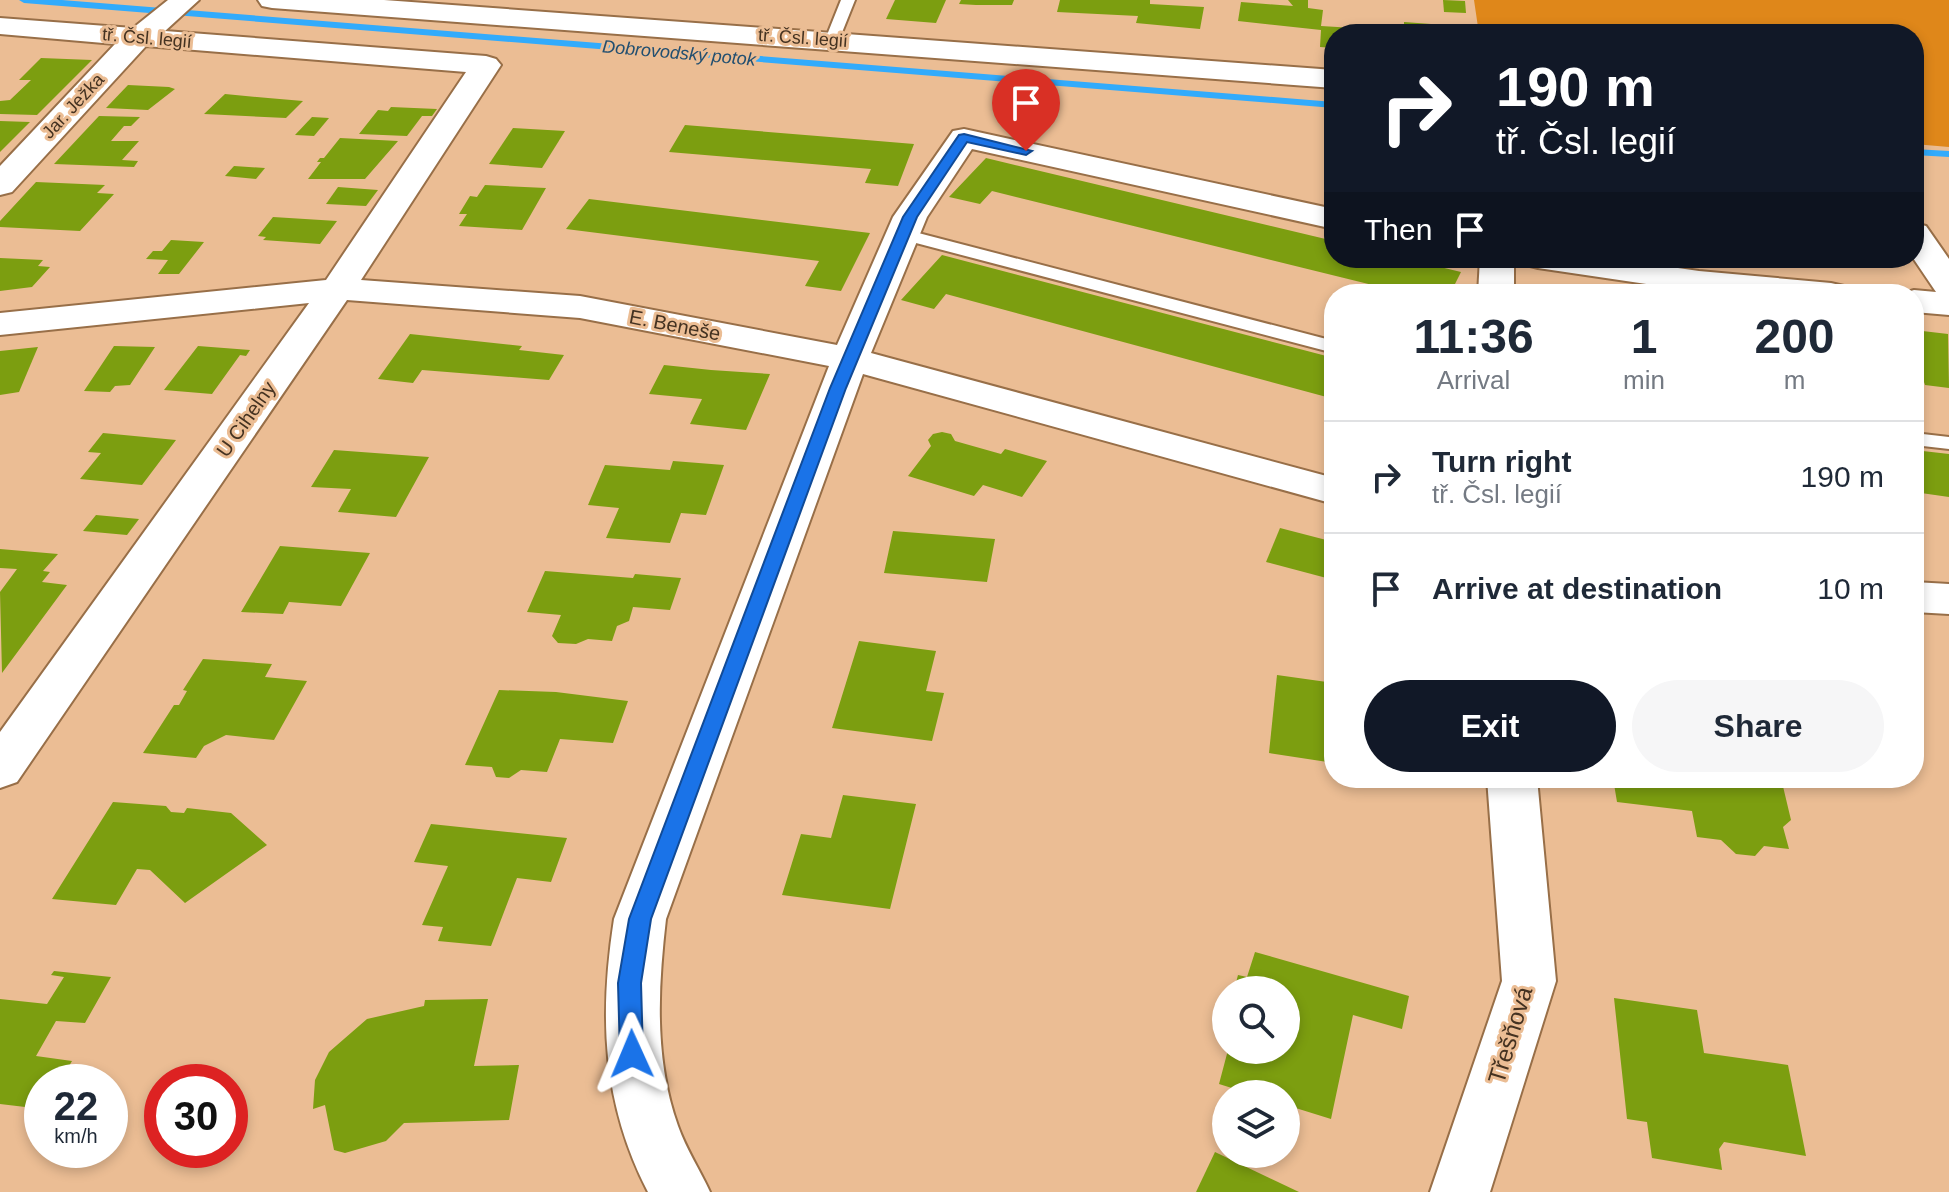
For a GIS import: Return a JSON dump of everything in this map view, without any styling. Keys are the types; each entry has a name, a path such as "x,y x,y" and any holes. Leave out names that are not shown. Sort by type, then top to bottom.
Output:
{"street":[{"name":"tř. Čsl. legií","path":"272,0 549,9 832,40 1324,78"},
{"name":"tř. Čsl. legií","path":"0,26 165,17 486,65"},
{"name":"Jar. Ježka","path":"0,185 165,17"},
{"name":"U Cihelny","path":"0,769 337,289 486,65"},
{"path":"680,1192 655,1141 640,1098 632,1054 630,983 640,919 850,359 910,217 964,138 1324,217"},
{"path":"1924,248 1949,285"},
{"path":"1605,268 1721,284"},
{"name":"E. Beneše","path":"0,324 337,289 580,307 850,359 1324,488"},
{"path":"1924,302 1949,304"},
{"path":"1924,598 1949,599"},
{"name":"Třešňová","path":"1460,1192 1529,981 1513,788"}],"lane":[{"path":"832,40 848,0"},
{"path":"903,234 1324,344"},
{"path":"1924,440 1949,443"}],"shaded area":[{"path":"1474,0 1949,0 1949,147 1924,145 1924,24 1478,24"}],"building":[{"path":"895,0 946,0 936,23 886,19"},
{"path":"961,0 1014,0 1012,5 976,5 959,4"},
{"path":"1060,0 1150,0 1150,4 1204,7 1200,29 1136,23 1138,16 1057,12"},
{"path":"1288,0 1308,0 1308,8 1323,10 1321,26 1324,26 1324,47 1320,47 1321,30 1238,21 1241,2 1293,6"},
{"path":"1443,0 1465,1 1466,13 1444,12"},
{"path":"41,58 92,60 37,115 0,114 0,101 10,100 31,80 19,80"},
{"path":"128,85 175,89 148,110 106,108"},
{"path":"225,94 303,101 286,118 204,114"},
{"path":"391,107 437,109 432,116 422,116 407,136 359,134 378,110 388,111"},
{"path":"99,116 140,117 131,126 124,126 111,141 139,141 122,160 138,161 134,167 54,164"},
{"path":"312,117 329,118 314,136 295,135"},
{"path":"0,121 30,122 0,152"},
{"path":"685,125 914,144 898,186 865,183 871,169 669,152"},
{"path":"513,128 565,131 542,168 489,164"},
{"path":"340,138 398,141 365,179 308,179 321,162 317,162 320,158 324,158"},
{"path":"986,158 1324,239 1324,268 1444,268 1461,272 1455,284 1369,284 992,191 980,204 949,197"},
{"path":"234,166 265,168 256,179 225,176"},
{"path":"36,182 105,185 97,193 114,194 80,231 0,227 0,221"},
{"path":"485,185 546,188 522,230 459,226 467,214 459,214 470,196 477,197"},
{"path":"338,187 378,190 366,206 326,204"},
{"path":"589,199 870,233 841,291 805,286 819,261 566,229"},
{"path":"273,217 337,221 320,244 263,240 266,237 258,236"},
{"path":"171,240 204,242 179,274 158,274 168,260 146,259 153,251 162,251"},
{"path":"942,255 1324,355 1324,396 946,294 934,309 901,300"},
{"path":"0,258 43,260 38,266 50,267 32,287 0,291"},
{"path":"1924,331 1948,334 1949,388 1925,385"},
{"path":"410,334 522,346 519,350 564,355 549,380 422,370 413,383 378,379"},
{"path":"114,346 155,347 130,385 115,386 110,392 84,391"},
{"path":"198,346 250,350 246,356 240,355 212,394 164,390"},
{"path":"38,347 19,392 0,395 0,351"},
{"path":"664,365 770,374 746,430 690,424 702,399 649,394"},
{"path":"103,433 176,440 142,485 80,479 101,453 88,452"},
{"path":"933,434 951,434 955,441 1001,454 1005,449 1047,461 1022,497 983,485 974,496 908,476 931,446 928,440"},
{"path":"334,450 429,457 396,517 338,512 351,489 311,487"},
{"path":"1924,451 1949,454 1949,497 1924,493"},
{"path":"673,461 724,465 706,515 681,513 670,543 606,538 619,508 588,505 605,465 670,470"},
{"path":"96,515 139,519 127,535 83,531"},
{"path":"1280,528 1324,539 1324,577 1266,562"},
{"path":"893,531 995,539 987,582 884,573"},
{"path":"280,546 370,553 341,606 289,602 283,614 241,612"},
{"path":"0,549 58,554 43,571 50,572 42,582 67,585 2,673 0,592 17,569 0,568"},
{"path":"545,571 633,578 635,574 681,578 670,610 633,607 629,621 617,626 612,641 588,639 576,644 558,643 552,636 561,615 527,612"},
{"path":"859,641 936,651 926,691 944,693 932,741 832,728"},
{"path":"203,659 272,664 265,677 307,681 274,740 226,735 204,746 196,758 143,753 174,705 179,705 187,691 183,690"},
{"path":"1277,675 1324,682 1324,761 1269,753"},
{"path":"499,690 556,692 628,701 613,743 560,739 547,772 521,770 509,778 496,777 492,767 465,765"},
{"path":"1615,788 1783,788 1791,820 1783,827 1789,849 1764,846 1755,856 1736,854 1721,840 1697,837 1692,811 1617,802"},
{"path":"843,795 916,804 890,909 782,895 801,834 831,838"},
{"path":"113,802 166,806 171,812 184,813 187,808 231,813 267,845 185,903 150,870 137,869 116,905 52,899"},
{"path":"431,824 567,838 551,882 517,878 491,946 438,941 443,927 422,925 448,866 414,862"},
{"path":"1255,952 1409,996 1402,1029 1353,1015 1331,1119 1300,1109 1300,1080 1220,1080 1224,1064 1300,1064 1300,976 1247,976"},
{"path":"54,971 111,977 85,1023 56,1021 36,1056 72,1061 70,1064 24,1064 24,1107 0,1104 0,999 47,1004 64,977 51,975"},
{"path":"1614,998 1697,1010 1704,1053 1788,1065 1806,1156 1724,1142 1719,1149 1722,1170 1652,1158 1647,1122 1627,1119"},
{"path":"488,999 474,1066 519,1065 509,1120 404,1123 386,1141 345,1153 334,1150 325,1105 313,1109 315,1080 329,1052 367,1019 424,1006 425,1000"},
{"path":"1212,1158 1212,1168 1249,1168 1299,1192 1196,1192"}],"waterway":[{"name":"Dobrovodský potok","path":"24,0 1324,104"},
{"name":"Dobrovodský potok","path":"1924,153 1949,154"}],"route":[{"path":"632,1054 630,983 640,919 838,388 910,217 964,138 1026,151"}]}
